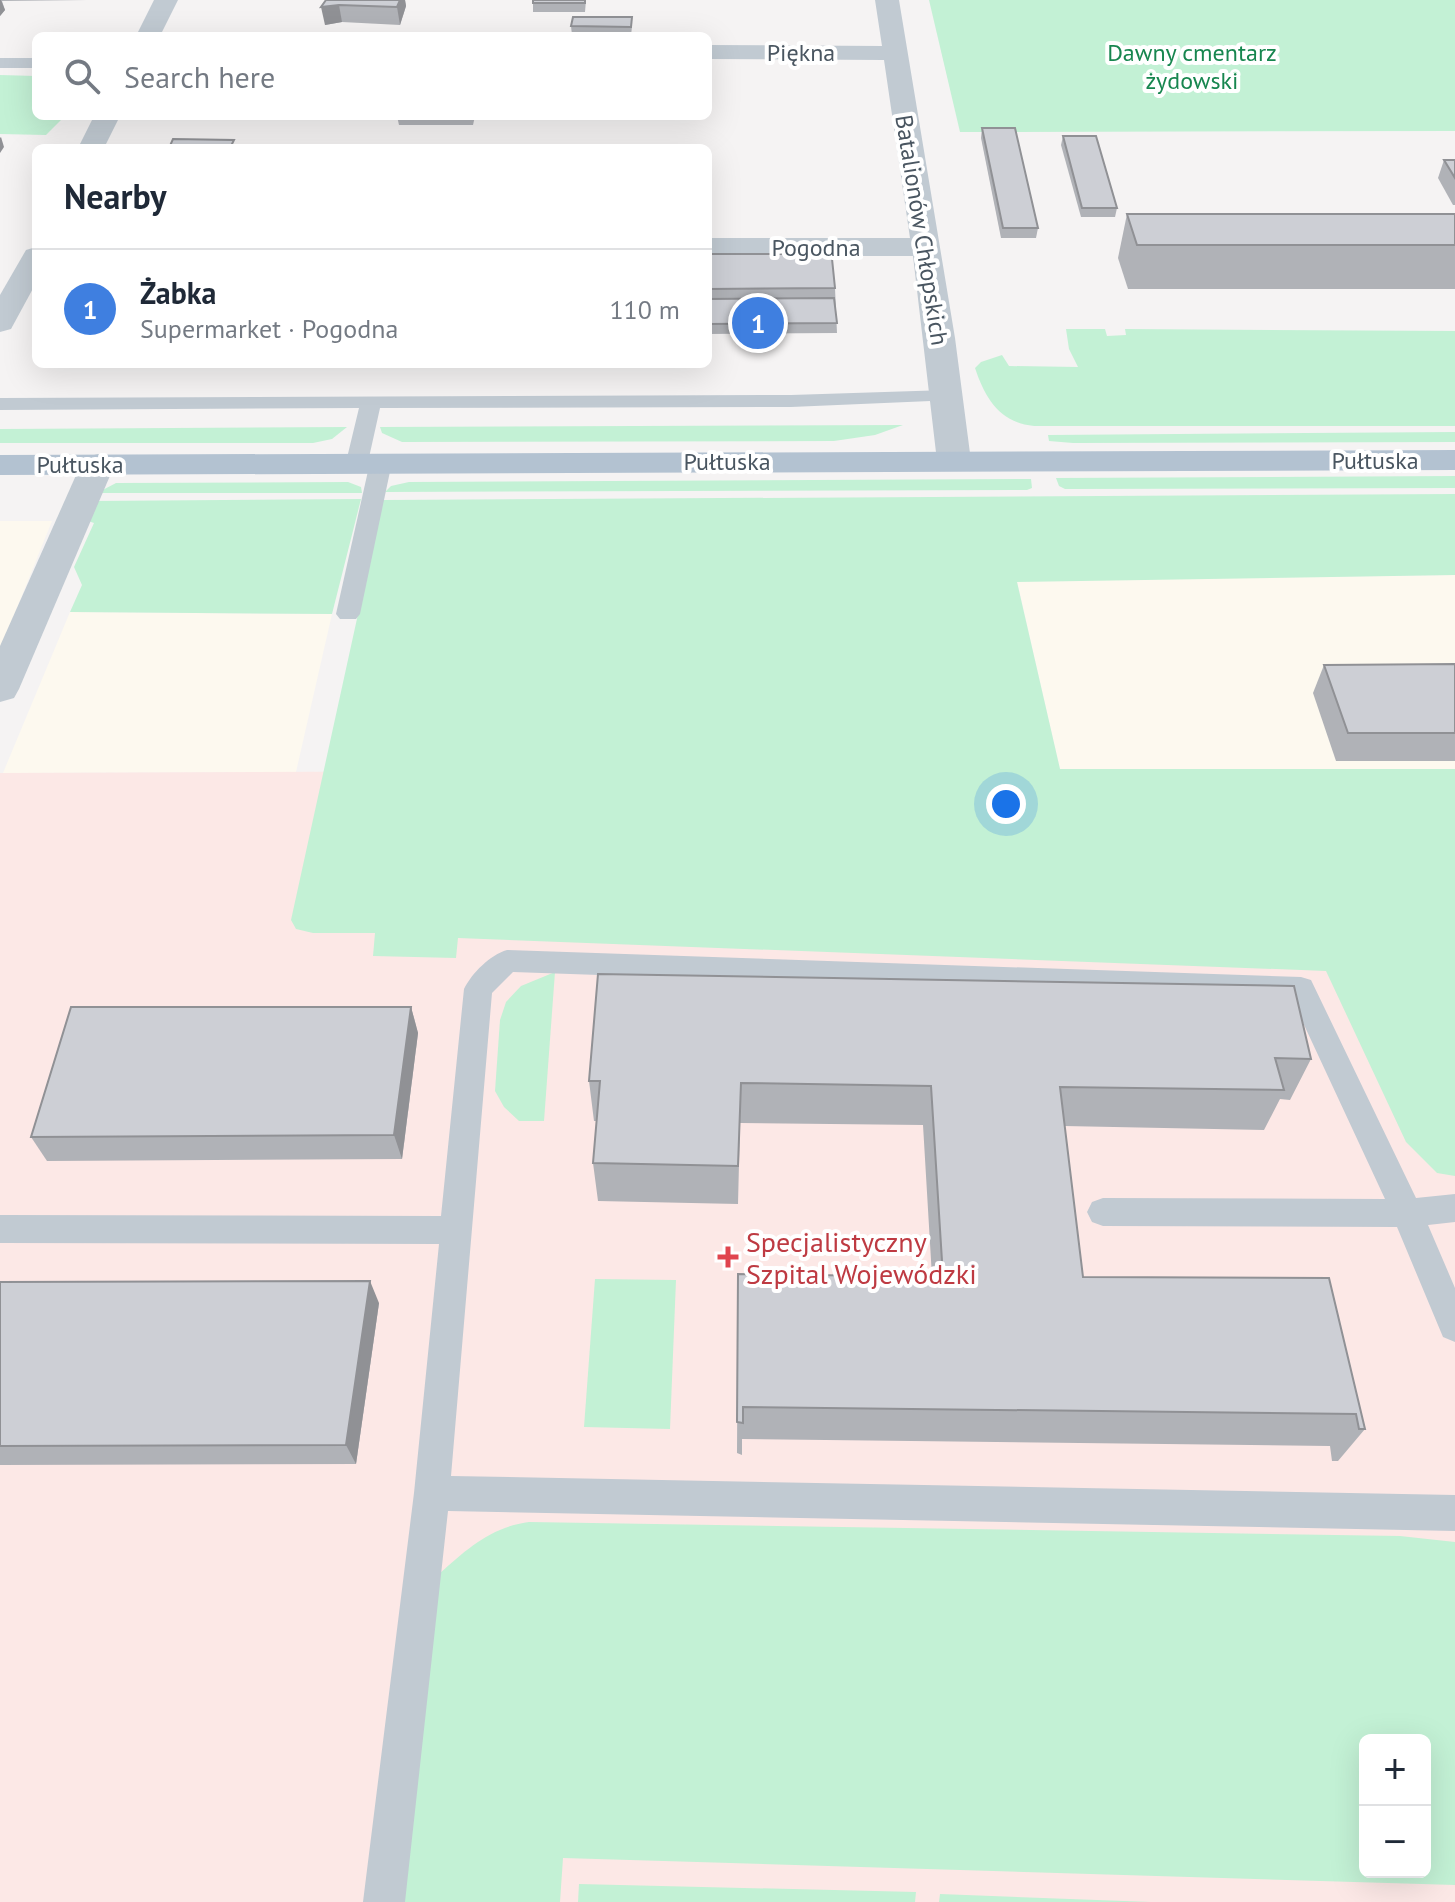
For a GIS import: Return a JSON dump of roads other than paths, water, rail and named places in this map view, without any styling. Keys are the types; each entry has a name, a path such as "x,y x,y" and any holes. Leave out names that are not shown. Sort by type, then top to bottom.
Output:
{"main road":[{"name":"Pułtuska","path":"0,465 1455,460"}],"street":[{"path":"150,32 166,0"},
{"name":"Batalionów Chłopskich","path":"887,0 947,396 954,461"},
{"name":"Piękna","path":"712,52 893,53"},
{"path":"93,144 105,120"},
{"name":"Pogodna","path":"712,247 924,247"},
{"path":"0,323 32,263"},
{"path":"0,689 98,464"}],"lane":[{"path":"0,63 32,63"},
{"path":"0,404 776,401 947,396"},
{"path":"348,614 369,462 371,402"},
{"path":"384,1902 432,1493 478,989 507,961 1301,988 1407,1213 1455,1326"},
{"path":"1103,1212 1407,1213 1455,1208"},
{"path":"0,1229 456,1230"},
{"path":"432,1493 1455,1513"}],"place":[{"name":"Żabka","path":"758,323"},
{"name":"Specjalistyczny Szpital Wojewódzki","path":"728,1257"}],"park label":[{"name":"Dawny cmentarz żydowski","path":"1192,66"}]}
